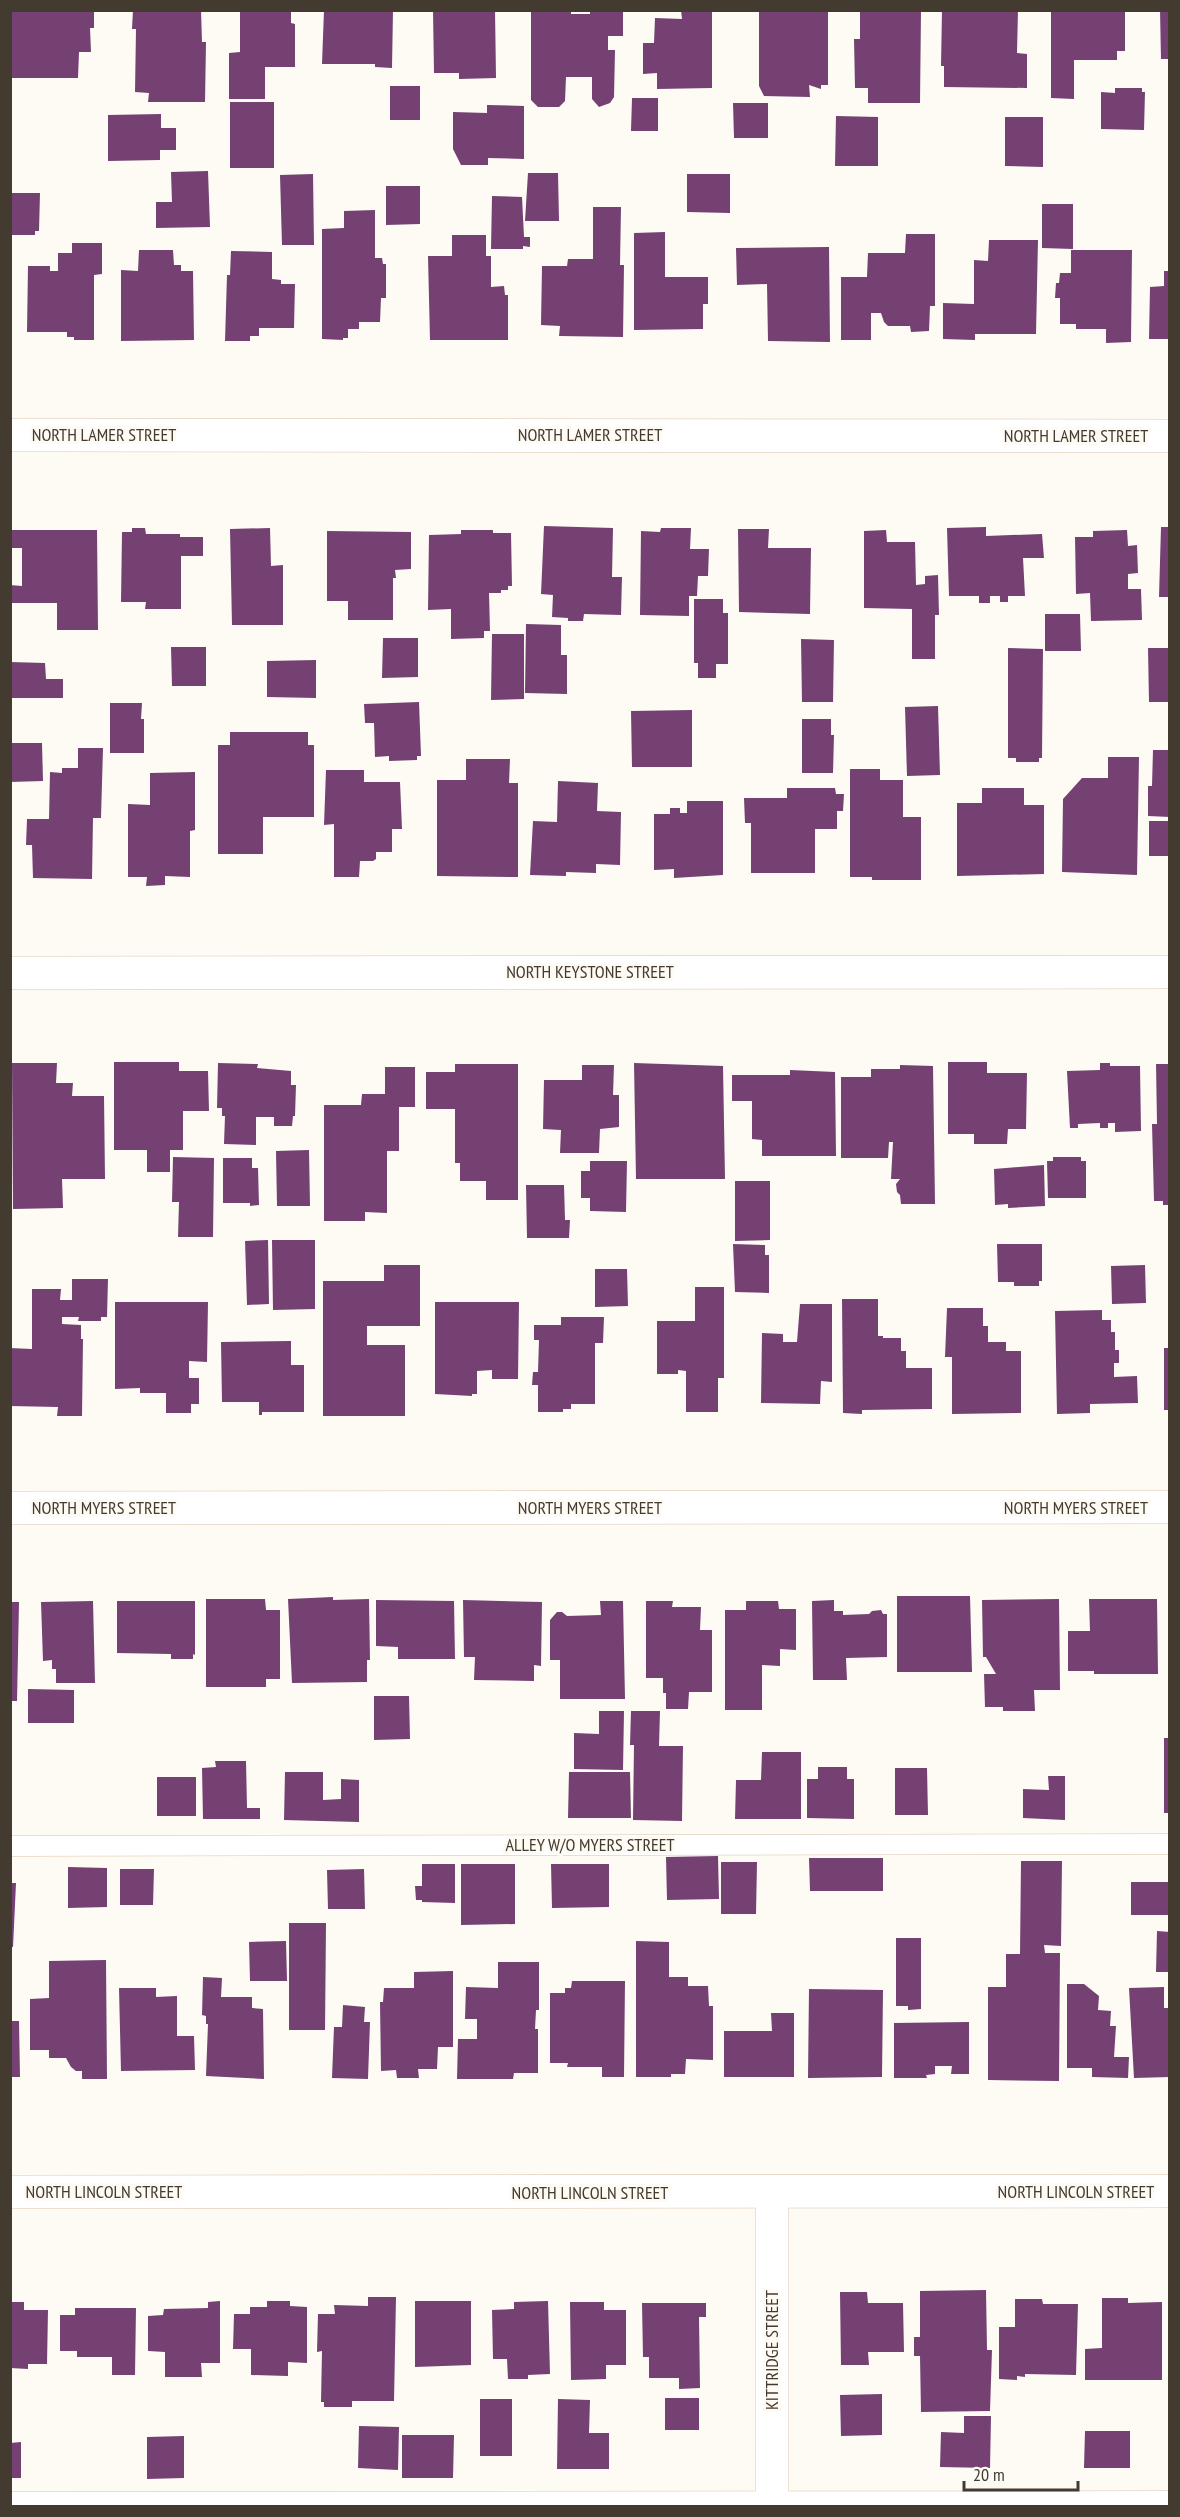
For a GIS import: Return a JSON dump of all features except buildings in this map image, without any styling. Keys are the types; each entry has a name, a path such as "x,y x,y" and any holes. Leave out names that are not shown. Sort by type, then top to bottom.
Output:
{"street":[{"name":"NORTH LAMER STREET","path":"10,435 1170,436"},
{"name":"NORTH KEYSTONE STREET","path":"10,973 1170,972"},
{"name":"NORTH MYERS STREET","path":"10,1508 1170,1508"},
{"name":"NORTH LINCOLN STREET","path":"10,2192 1170,2192"},
{"name":"KITTRIDGE STREET","path":"772,2193 772,2504"}],"lane":[{"name":"ALLEY W/O MYERS STREET","path":"10,1846 1170,1844"},
{"path":"10,2502 772,2504 1170,2501"}]}
